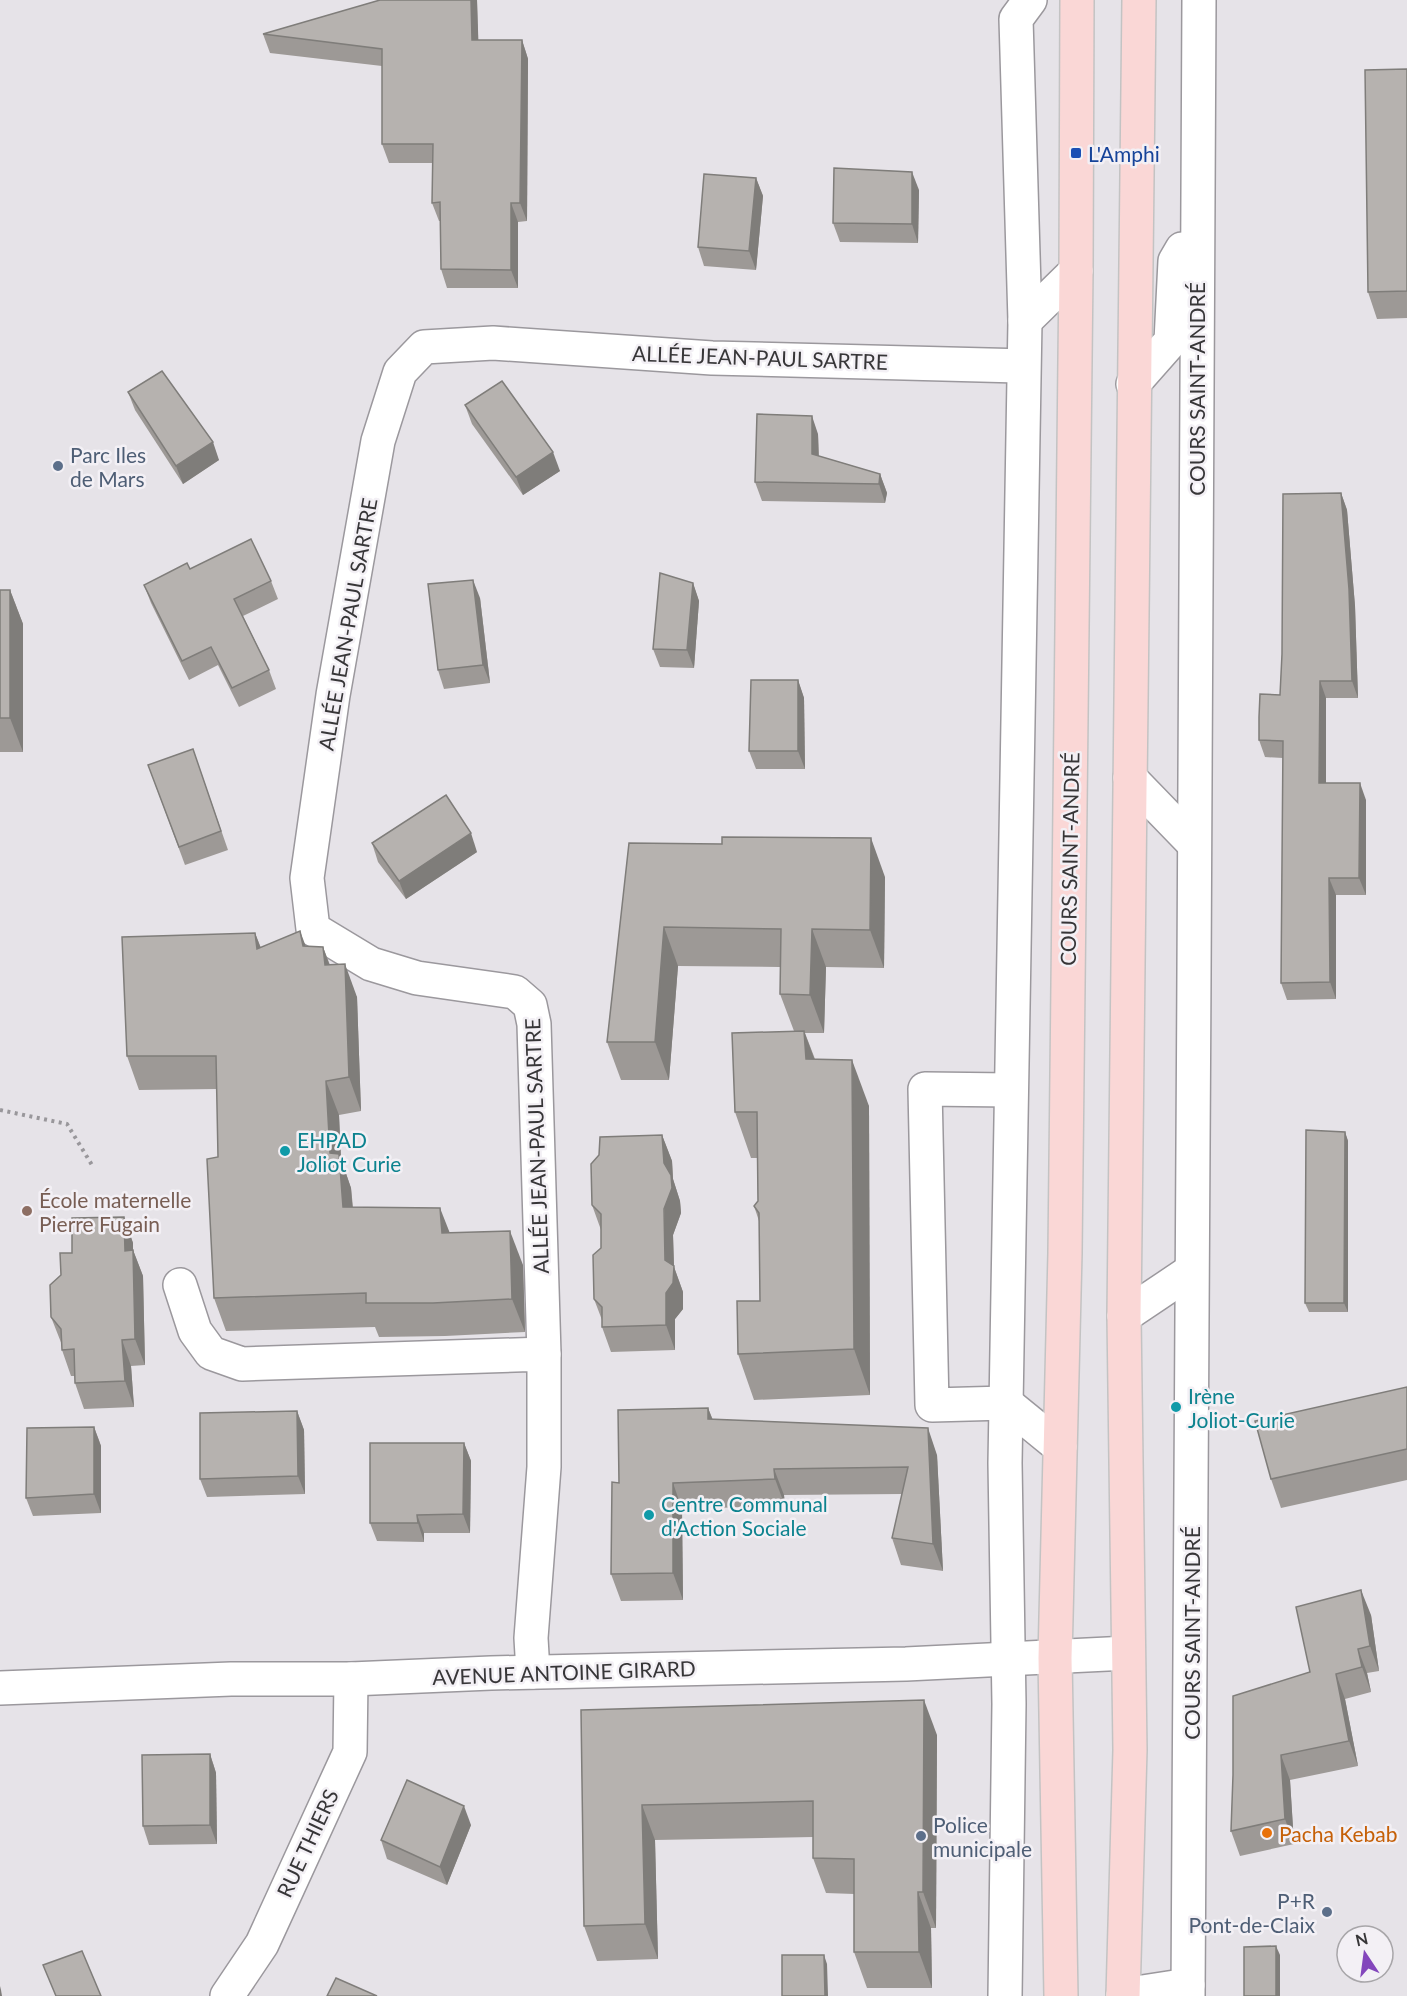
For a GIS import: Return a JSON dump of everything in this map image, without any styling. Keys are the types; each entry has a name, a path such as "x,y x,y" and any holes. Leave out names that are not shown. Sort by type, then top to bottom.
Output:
{"main road":[{"name":"COURS SAINT-ANDRÉ","path":"1060,1996 1055,1658 1065,1264 1077,0"},
{"path":"1123,1995 1130,1759 1124,1316 1133,384 1140,93 1139,0"}],"street":[{"path":"1005,1996 1008,1659 1006,1403 1025,321 1016,19 1030,0"},
{"name":"COURS SAINT-ANDRÉ","path":"1188,1990 1197,222 1193,4"},
{"name":"COURS SAINT-ANDRÉ","path":"1133,384 1171,341 1175,261 1197,222"},
{"path":"1025,321 1076,270"},
{"name":"ALLÉE JEAN-PAUL SARTRE","path":"544,1354 534,1024 530,1005 515,992 417,978 371,964 313,929 307,878 332,707 378,441 400,372 424,347 493,343 712,358 1023,366"},
{"path":"1130,778 1194,844"},
{"path":"1011,1090 924,1089 932,1405 1006,1403 1060,1447"},
{"path":"1124,1316 1191,1271"},
{"path":"180,1285 195,1330 211,1353 242,1364 544,1354 544,1467 531,1638 533,1672"},
{"name":"AVENUE ANTOINE GIRARD","path":"0,1688 231,1679 351,1679 533,1672 918,1663 1128,1653"},
{"name":"RUE THIERS","path":"226,1996 262,1944 350,1752 351,1679"},
{"path":"1123,1995 1188,1990"}],"path":[{"path":"0,1110 67,1124 92,1165"}],"building":[{"path":"380,0 471,0 472,40 522,40 520,203 511,203 511,270 441,269 440,202 432,203 433,144 382,144 382,49 263,34"},
{"path":"1407,69 1407,291 1368,292 1365,70"},
{"path":"834,168 912,172 912,224 833,223"},
{"path":"704,174 756,178 749,251 698,247"},
{"path":"162,371 213,442 176,466 128,392"},
{"path":"502,381 553,452 516,477 465,405"},
{"path":"757,414 812,416 812,454 880,474 879,484 755,482"},
{"path":"1341,493 1349,589 1352,681 1320,681 1319,783 1360,783 1359,878 1329,878 1330,982 1281,983 1283,741 1259,740 1259,717 1260,694 1280,695 1283,494"},
{"path":"251,539 271,581 234,599 269,670 232,688 211,647 182,661 144,585 187,563 190,569"},
{"path":"660,573 693,583 687,650 653,649"},
{"path":"473,580 483,665 438,670 428,584"},
{"path":"0,590 10,590 10,718 0,718"},
{"path":"751,680 798,680 798,751 749,751"},
{"path":"193,749 221,831 179,847 148,765"},
{"path":"446,795 471,833 399,881 372,843"},
{"path":"722,837 871,838 870,930 812,929 810,995 780,994 781,929 664,927 655,1042 607,1042 629,843 722,844"},
{"name":"EHPAD Joliot Curie","path":"300,931 303,946 323,947 325,965 345,964 349,1077 326,1081 330,1153 339,1154 343,1207 440,1208 442,1233 510,1231 512,1299 433,1303 366,1303 366,1293 214,1298 207,1159 218,1157 216,1056 127,1056 122,937 255,933 257,949"},
{"path":"804,1031 806,1059 852,1060 854,1349 738,1354 737,1301 760,1301 759,1213 754,1206 758,1201 757,1112 735,1112 732,1033"},
{"path":"1306,1130 1345,1132 1344,1303 1305,1303"},
{"path":"662,1135 664,1163 671,1175 672,1188 664,1209 665,1260 674,1266 673,1283 666,1293 666,1325 602,1327 602,1307 594,1299 593,1255 601,1248 601,1214 592,1205 591,1164 599,1155 600,1137"},
{"path":"124,1217 125,1251 133,1250 135,1339 122,1340 125,1381 75,1383 74,1349 62,1350 61,1329 51,1317 50,1285 61,1275 60,1253 72,1253 72,1218"},
{"path":"1407,1387 1407,1449 1271,1479 1255,1421"},
{"name":"Centre Communal d'Action Sociale","path":"708,1408 708,1419 928,1428 933,1544 892,1538 908,1467 774,1469 775,1479 673,1483 673,1573 611,1574 612,1482 619,1483 618,1410"},
{"path":"297,1411 298,1476 200,1479 200,1413"},
{"path":"94,1427 94,1494 26,1498 27,1428"},
{"path":"370,1443 464,1443 463,1514 417,1515 418,1523 370,1523"},
{"path":"1361,1590 1370,1646 1358,1649 1362,1667 1336,1674 1349,1741 1281,1755 1285,1819 1231,1831 1233,1696 1310,1672 1296,1607"},
{"path":"924,1700 923,1892 918,1892 919,1952 854,1952 854,1859 813,1858 813,1801 642,1805 645,1924 584,1926 581,1710"},
{"path":"210,1754 210,1825 143,1826 142,1755"},
{"path":"407,1780 464,1806 440,1867 381,1840"},
{"path":"1276,1946 1276,1996 1244,1996 1244,1947"},
{"path":"82,1951 101,1996 56,1996 43,1965"},
{"path":"782,1955 824,1955 825,1996 782,1996"},
{"path":"336,1978 377,1996 327,1996"}],"place":[{"name":"L'Amphi","path":"1076,153"},
{"name":"Parc Iles de Mars","path":"58,466"},
{"name":"EHPAD Joliot Curie","path":"285,1151"},
{"name":"École maternelle Pierre Fugain","path":"27,1211"},
{"name":"Irène Joliot-Curie","path":"1176,1407"},
{"name":"Centre Communal d'Action Sociale","path":"649,1515"},
{"name":"Pacha Kebab","path":"1267,1833"},
{"name":"Police municipale","path":"921,1836"},
{"name":"P+R Pont-de-Claix","path":"1327,1912"}]}
